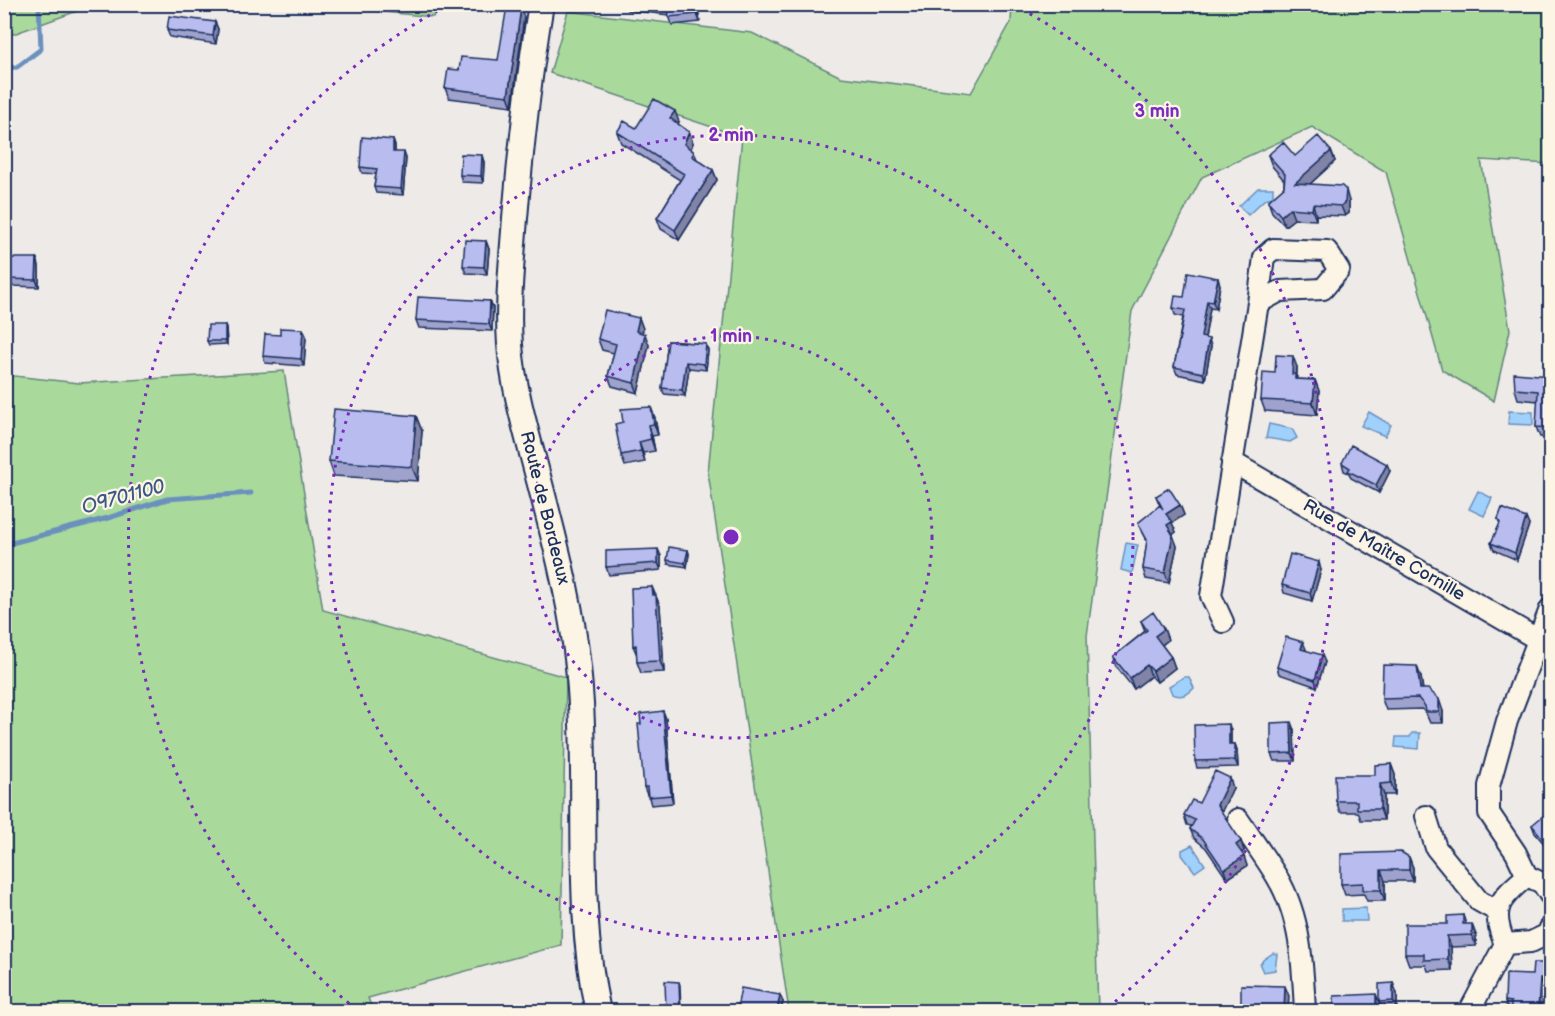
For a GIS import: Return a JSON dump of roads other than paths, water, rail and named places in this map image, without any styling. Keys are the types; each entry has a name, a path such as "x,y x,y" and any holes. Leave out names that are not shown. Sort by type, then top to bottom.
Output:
{"street":[{"name":"Route de Bordeaux","path":"541,4 527,86 510,261 510,346 525,427 566,588 576,651 582,728 582,850 585,924 591,977 598,1011"},
{"path":"1223,622 1211,596 1258,303"},
{"name":"Rue de Maître Cornille","path":"1232,462 1537,639"},
{"path":"1551,609 1537,639 1507,721 1489,786 1489,813 1516,853 1527,876 1542,883 1551,895"},
{"path":"1426,816 1436,848 1479,901 1497,911"},
{"path":"1238,819 1278,879 1296,921 1303,966 1305,1011"},
{"path":"1505,944 1499,929 1497,911 1506,893 1527,876"},
{"path":"1505,944 1531,942 1550,933"},
{"path":"1469,1011 1505,944"}],"water":[{"path":"1258,188 1273,188 1273,197 1265,199 1248,215 1239,206"},
{"path":"1509,411 1533,412 1533,425 1508,424"},
{"path":"1369,412 1391,425 1385,436 1361,426"},
{"path":"1269,424 1292,429 1297,438 1290,442 1266,438"},
{"path":"1478,491 1492,498 1484,516 1469,509"},
{"path":"1126,543 1138,545 1132,573 1121,570"},
{"path":"1184,677 1189,677 1194,688 1184,695 1172,694 1169,686"},
{"path":"1412,733 1420,733 1419,749 1395,747 1396,737 1410,737"},
{"path":"1192,845 1205,865 1195,872 1182,855 1182,850"},
{"path":"1366,908 1367,921 1342,921 1342,909"},
{"path":"1273,953 1277,954 1275,970 1263,972 1260,965"}],"waterway":[{"path":"4,68 17,67 41,49 39,4"},
{"name":"O9701100","path":"4,545 108,518 167,499 251,493"}]}
